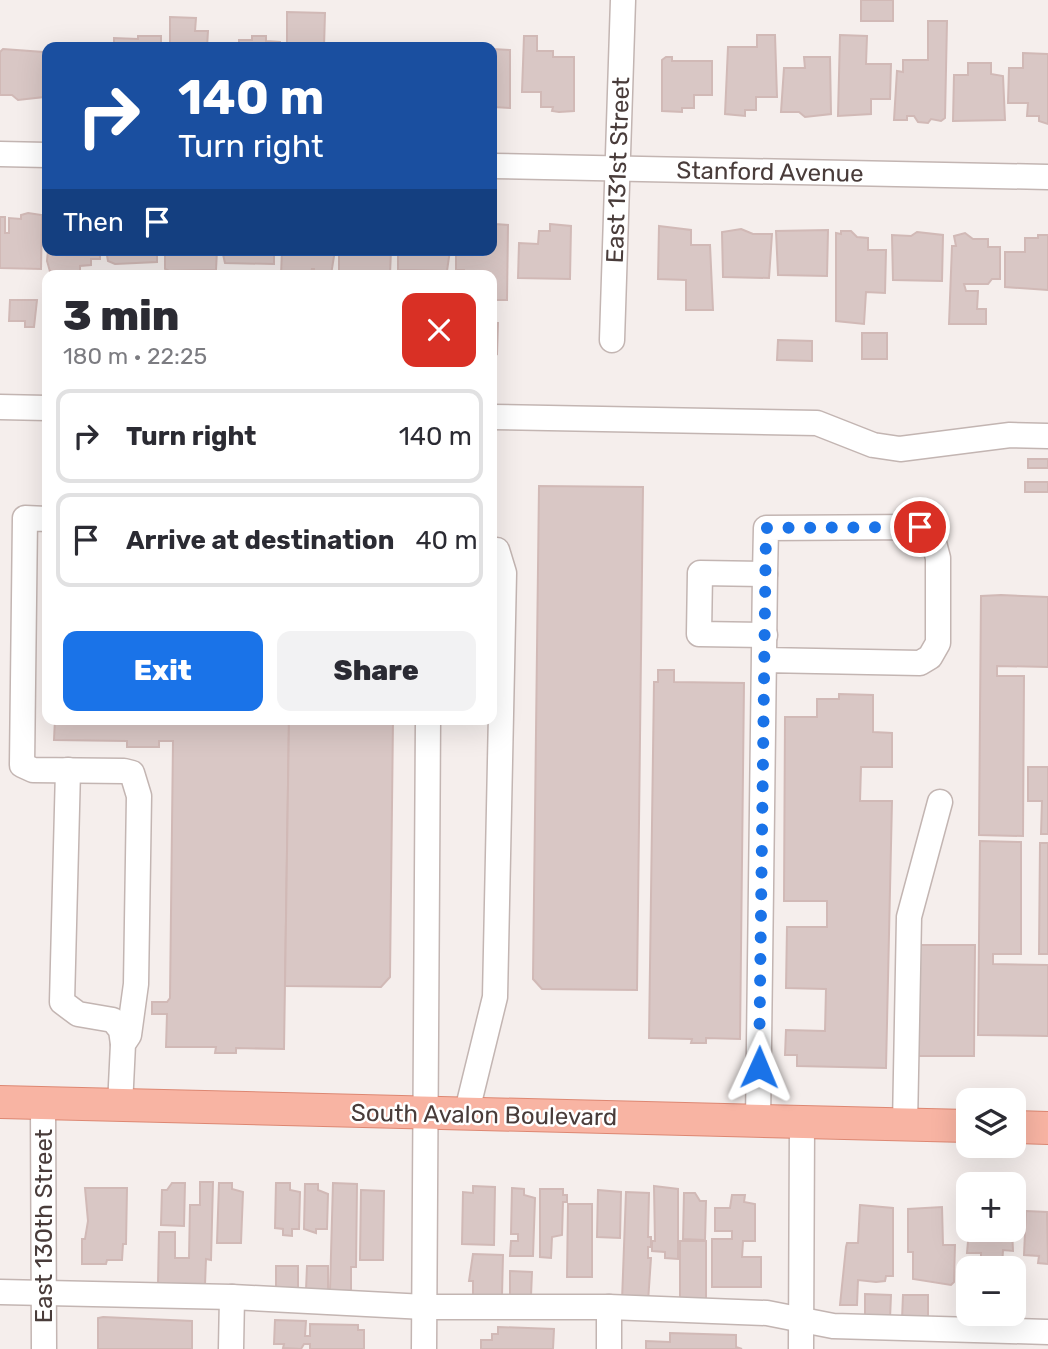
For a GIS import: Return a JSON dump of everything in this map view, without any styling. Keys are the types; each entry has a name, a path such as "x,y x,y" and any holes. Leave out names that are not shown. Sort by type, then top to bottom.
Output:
{"main road":[{"name":"South Avalon Boulevard","path":"0,1102 424,1115 956,1126"},
{"path":"1026,1127 1048,1128"}],"street":[{"name":"East 131st Street","path":"612,340 623,0"},
{"path":"0,154 42,155"},
{"name":"Stanford Avenue","path":"497,166 1048,177"},
{"path":"0,407 42,408"},
{"path":"497,417 817,423 873,445 900,449 1010,435 1048,436"},
{"path":"42,519 24,519 22,765 26,769 132,773 139,796 135,984 124,1036 120,1106"},
{"path":"758,1122 764,660 765,635 766,528 920,527 933,539 938,558 938,643 930,657 919,663 764,660"},
{"path":"466,1115 495,997 504,573 497,550"},
{"path":"765,574 701,573 699,634 765,635"},
{"path":"424,1349 428,725"},
{"path":"68,771 62,1002 84,1015 104,1016 113,1020 124,1036"},
{"path":"905,1125 909,917 940,802"},
{"name":"East 130th Street","path":"43,1103 44,1349"},
{"path":"801,1349 802,1123"},
{"path":"0,1292 232,1297 425,1307 609,1307 767,1313 833,1326 1048,1332"},
{"path":"231,1349 232,1297"},
{"path":"609,1307 609,1349"}],"building":[{"path":"861,0 893,0 893,21 861,21"},
{"path":"287,12 325,13 324,42 287,42"},
{"path":"170,17 196,18 195,31 208,31 207,42 170,42"},
{"path":"928,21 947,21 945,118 941,121 931,119 928,123 918,122 914,116 907,116 907,120 894,120 897,71 903,72 903,60 928,60"},
{"path":"757,35 775,35 777,97 756,97 756,110 745,110 745,116 725,114 728,47 757,47"},
{"path":"840,35 867,36 866,64 891,64 890,99 871,99 871,114 838,116"},
{"path":"138,36 161,36 161,42 114,42 114,38 138,39"},
{"path":"252,36 266,36 266,41 280,42 239,42 252,40"},
{"path":"524,36 537,36 537,51 553,51 553,57 574,57 574,111 559,112 552,111 553,107 541,107 541,92 522,92"},
{"path":"3,49 42,52 42,97 18,100 12,95 0,95 0,52"},
{"path":"497,49 510,50 510,108 497,107"},
{"path":"1023,53 1048,54 1048,124 1039,121 1039,116 1027,116 1028,103 1008,103 1009,68 1023,68"},
{"path":"672,57 672,61 712,61 712,95 694,95 694,108 682,108 682,112 662,111 662,60"},
{"path":"804,57 830,57 831,114 805,117 799,112 781,112 784,68 805,68"},
{"path":"968,63 991,63 991,74 1003,76 1005,120 953,121 954,75 968,75"},
{"path":"21,215 42,215 41,269 0,268 0,217 5,217 5,233 9,233 9,218 21,219"},
{"path":"497,224 508,225 507,300 497,300 497,270 456,270 456,256 497,256"},
{"path":"550,224 571,226 570,279 518,278 519,243 538,244 539,231 550,231"},
{"path":"659,226 691,230 691,245 710,245 713,310 686,310 686,280 658,279"},
{"path":"741,229 753,234 772,234 769,278 723,277 722,232"},
{"path":"828,230 827,276 778,275 776,231"},
{"path":"841,231 851,231 857,237 868,238 868,250 886,250 885,293 866,292 864,324 836,321 836,233 841,234"},
{"path":"917,232 943,235 942,281 893,280 892,235 911,236"},
{"path":"965,233 973,239 988,239 988,247 1000,247 1000,279 992,279 988,284 964,284 966,291 978,291 977,309 986,309 986,324 949,324 952,246 956,246 954,236"},
{"path":"1038,235 1048,235 1048,290 1005,287 1005,252 1025,252 1025,238 1038,238"},
{"path":"47,256 100,256 100,259 91,259 91,265 80,266 80,270 50,270"},
{"path":"107,256 157,256 157,262 115,264 108,261"},
{"path":"165,256 217,256 216,270 165,269"},
{"path":"223,256 274,256 274,264 225,263"},
{"path":"282,256 334,256 332,270 281,270"},
{"path":"339,256 391,256 390,270 339,270"},
{"path":"398,256 449,256 447,270 398,270"},
{"path":"10,300 37,300 34,327 25,327 25,321 9,321"},
{"path":"862,333 887,333 887,359 862,359"},
{"path":"778,340 812,341 812,361 777,360"},
{"path":"1028,459 1048,459 1048,468 1028,468"},
{"path":"1025,482 1048,482 1048,492 1025,492"},
{"path":"539,486 643,487 637,990 542,989 533,979"},
{"path":"981,596 1048,597 1048,667 997,666 997,676 1024,676 1023,836 979,835"},
{"path":"658,670 674,670 674,682 744,683 740,1039 706,1038 706,1043 691,1043 692,1039 649,1038 654,682 658,682"},
{"path":"839,694 873,695 873,732 892,733 892,767 861,767 860,801 892,801 886,1068 797,1066 797,1055 785,1055 786,1030 825,1031 826,989 786,988 787,927 827,927 827,901 784,901 785,717 817,717 817,699 839,699"},
{"path":"55,725 289,725 284,1049 236,1048 236,1053 215,1053 216,1047 166,1047 167,1014 152,1014 152,1002 167,1002 170,998 173,741 159,741 159,747 127,747 127,741 54,740"},
{"path":"289,725 393,725 390,977 381,987 285,986"},
{"path":"1028,767 1048,767 1048,834 1041,834 1042,801 1028,801"},
{"path":"980,841 1021,842 1021,954 993,954 993,964 1048,965 1048,1036 978,1035"},
{"path":"1040,843 1048,843 1048,954 1039,954"},
{"path":"918,945 975,945 974,1056 916,1056"},
{"path":"200,1182 213,1182 211,1260 206,1259 205,1285 158,1284 159,1232 175,1232 175,1258 189,1258 190,1205 200,1205"},
{"path":"172,1183 185,1183 184,1226 161,1225 162,1190 167,1190"},
{"path":"219,1183 232,1183 232,1189 243,1192 241,1243 217,1243"},
{"path":"276,1183 290,1183 290,1190 300,1192 299,1229 292,1229 292,1236 283,1235 283,1229 275,1228"},
{"path":"333,1183 357,1184 356,1267 351,1267 351,1291 330,1290"},
{"path":"305,1184 318,1184 318,1190 328,1194 327,1229 316,1229 316,1233 304,1229"},
{"path":"473,1186 495,1187 494,1245 462,1244 463,1192 473,1193"},
{"path":"654,1186 678,1189 678,1259 665,1258 665,1252 652,1251 652,1241 655,1241"},
{"path":"85,1188 127,1188 126,1244 123,1244 122,1260 107,1260 106,1264 82,1264 82,1239 85,1239 88,1221"},
{"path":"512,1188 524,1189 524,1195 535,1198 533,1256 510,1256 511,1241 518,1241 518,1234 511,1234"},
{"path":"540,1189 563,1189 563,1195 567,1195 567,1202 563,1202 562,1235 552,1237 551,1258 540,1257"},
{"path":"361,1190 384,1191 383,1260 360,1260"},
{"path":"598,1190 621,1192 620,1238 597,1237"},
{"path":"626,1192 649,1193 648,1237 651,1237 651,1247 648,1247 648,1258 651,1258 648,1302 622,1301"},
{"path":"684,1193 695,1193 700,1201 706,1201 705,1240 683,1239"},
{"path":"732,1195 745,1195 744,1202 755,1204 755,1241 743,1241 742,1257 761,1257 761,1287 712,1287 712,1239 732,1239 732,1231 715,1231 715,1208 730,1208"},
{"path":"568,1204 592,1204 592,1277 567,1277"},
{"path":"860,1205 893,1208 893,1276 886,1276 885,1281 858,1280 857,1305 840,1305 847,1243 858,1243"},
{"path":"942,1207 943,1245 955,1245 954,1282 951,1285 913,1279 913,1252 908,1252 908,1209"},
{"path":"1026,1211 1047,1212 1048,1264 1038,1263 1039,1256 1024,1255"},
{"path":"680,1241 706,1241 706,1302 680,1302"},
{"path":"968,1242 1013,1242 1013,1251 1003,1250 1003,1256 967,1253"},
{"path":"473,1254 503,1255 502,1296 473,1296 473,1281 469,1281"},
{"path":"276,1266 298,1266 298,1290 276,1289"},
{"path":"307,1266 328,1266 328,1290 306,1290"},
{"path":"510,1271 532,1272 531,1296 510,1295"},
{"path":"865,1294 891,1295 890,1319 865,1319"},
{"path":"903,1295 928,1295 928,1320 902,1320"},
{"path":"98,1318 192,1321 192,1349 98,1349"},
{"path":"275,1320 306,1321 305,1336 310,1336 310,1324 358,1325 358,1330 364,1330 364,1349 310,1349 310,1344 304,1344 301,1349 283,1348 284,1344 274,1344"},
{"path":"498,1327 554,1329 553,1349 481,1349 481,1340 492,1340 492,1334 498,1334"},
{"path":"670,1333 736,1335 736,1347 742,1349 646,1349 646,1341 670,1342"}],"route":[{"path":"759,1067 766,528 920,527"}]}
